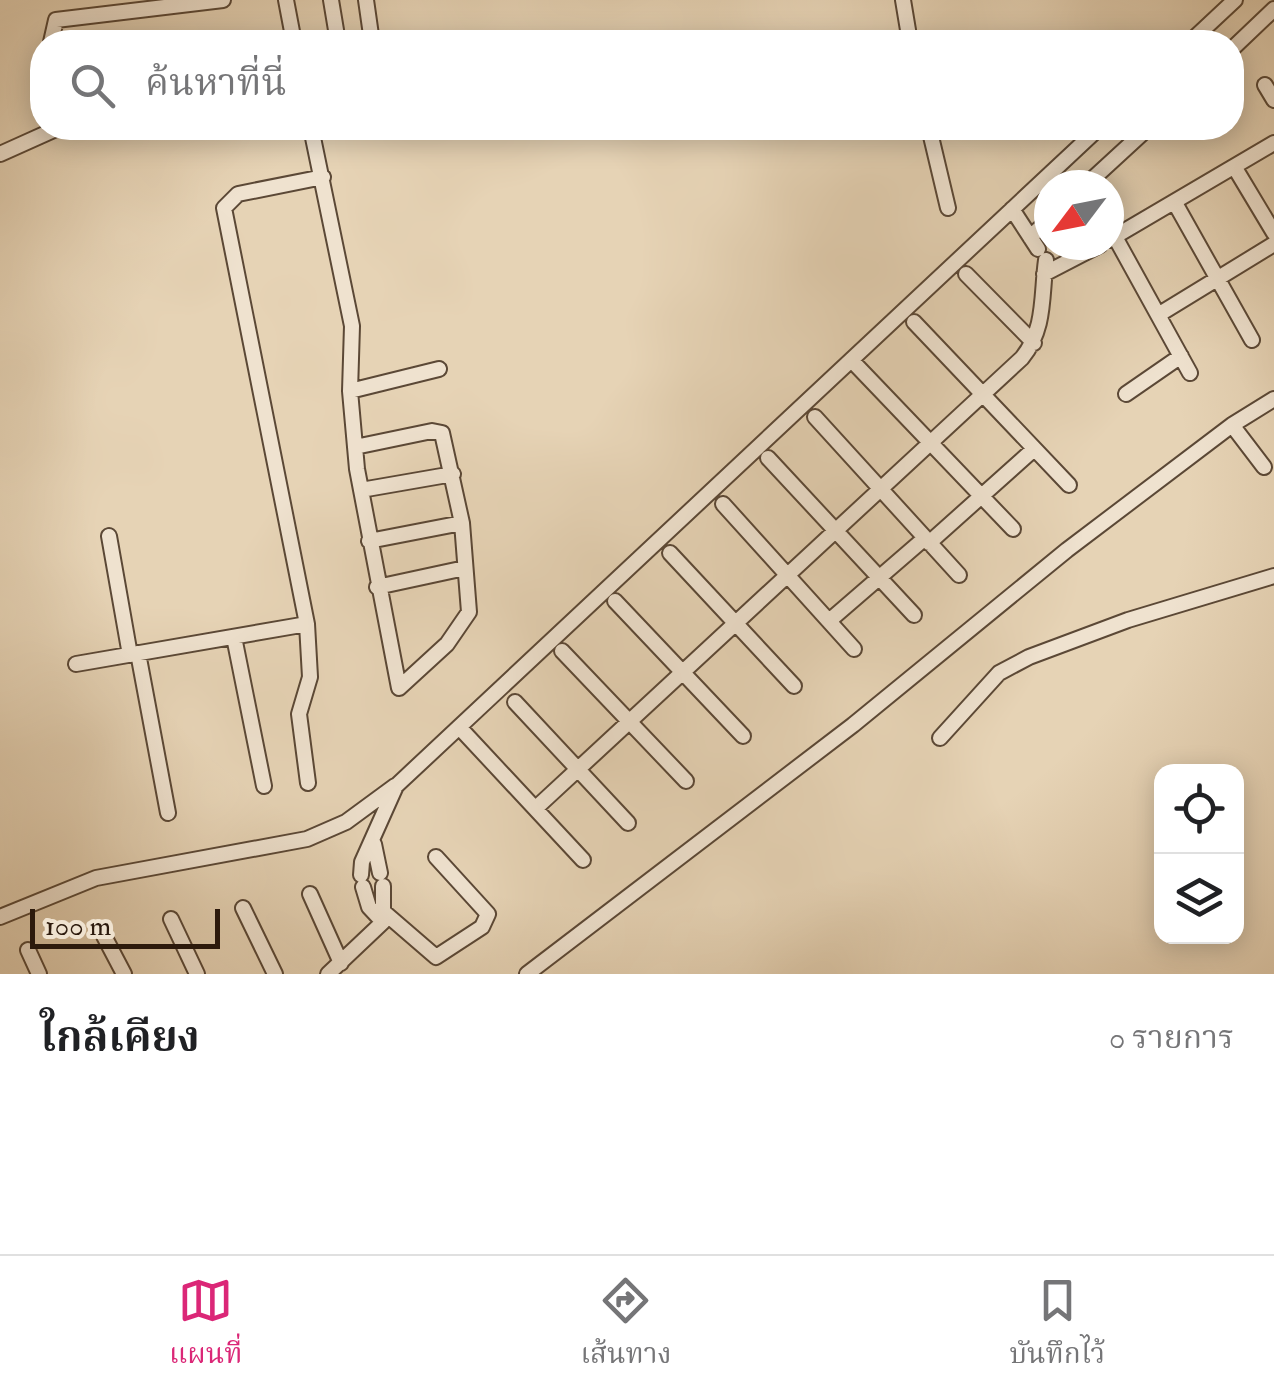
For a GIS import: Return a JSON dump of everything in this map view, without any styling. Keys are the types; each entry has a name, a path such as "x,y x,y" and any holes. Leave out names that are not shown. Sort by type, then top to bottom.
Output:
{"street":[{"path":"51,30 56,20 222,0"},
{"path":"286,0 292,30"},
{"path":"330,0 336,30"},
{"path":"366,0 370,30"},
{"path":"903,0 908,30"},
{"path":"1203,30 1235,0"},
{"path":"1244,38 1274,9"},
{"path":"1265,85 1274,100"},
{"path":"0,154 31,140"},
{"path":"314,140 354,341 350,391 355,447 377,587 399,688 462,626 469,612 462,523 442,433 432,431 355,447"},
{"path":"933,140 948,208"},
{"path":"0,918 96,878 306,839 346,822 396,786 1086,140"},
{"path":"1102,170 1135,140"},
{"path":"1124,232 1274,143"},
{"path":"1235,168 1274,233"},
{"path":"308,783 300,714 310,677 307,624 224,208 228,198 238,194 323,177"},
{"path":"1174,203 1252,340"},
{"path":"1012,210 1034,245"},
{"path":"1158,315 1274,244"},
{"path":"1124,259 1190,373"},
{"path":"536,808 1034,342 1042,321 1040,260"},
{"path":"966,274 1034,342"},
{"path":"914,322 1069,485"},
{"path":"1126,394 1181,356"},
{"path":"858,366 1012,529"},
{"path":"350,391 440,369"},
{"path":"527,974 853,725 1067,550 1232,425 1274,399"},
{"path":"815,417 960,575"},
{"path":"1232,425 1264,467"},
{"path":"830,621 982,497 1034,449"},
{"path":"768,458 914,615"},
{"path":"361,490 453,474"},
{"path":"723,504 854,649"},
{"path":"369,542 462,523"},
{"path":"109,536 168,813"},
{"path":"670,553 794,686"},
{"path":"377,587 465,568"},
{"path":"940,738 999,673 1029,657 1128,620 1274,576"},
{"path":"616,601 743,736"},
{"path":"76,664 307,624"},
{"path":"234,637 264,786"},
{"path":"562,652 686,782"},
{"path":"515,702 628,823"},
{"path":"459,727 583,860"},
{"path":"396,786 374,844 362,862 362,881 369,907 436,958 482,926 488,914 436,858"},
{"path":"328,974 384,918 382,880 374,844"},
{"path":"310,894 340,962"},
{"path":"242,908 274,974"},
{"path":"170,919 198,974"},
{"path":"104,936 124,974"},
{"path":"28,950 39,974"}]}
